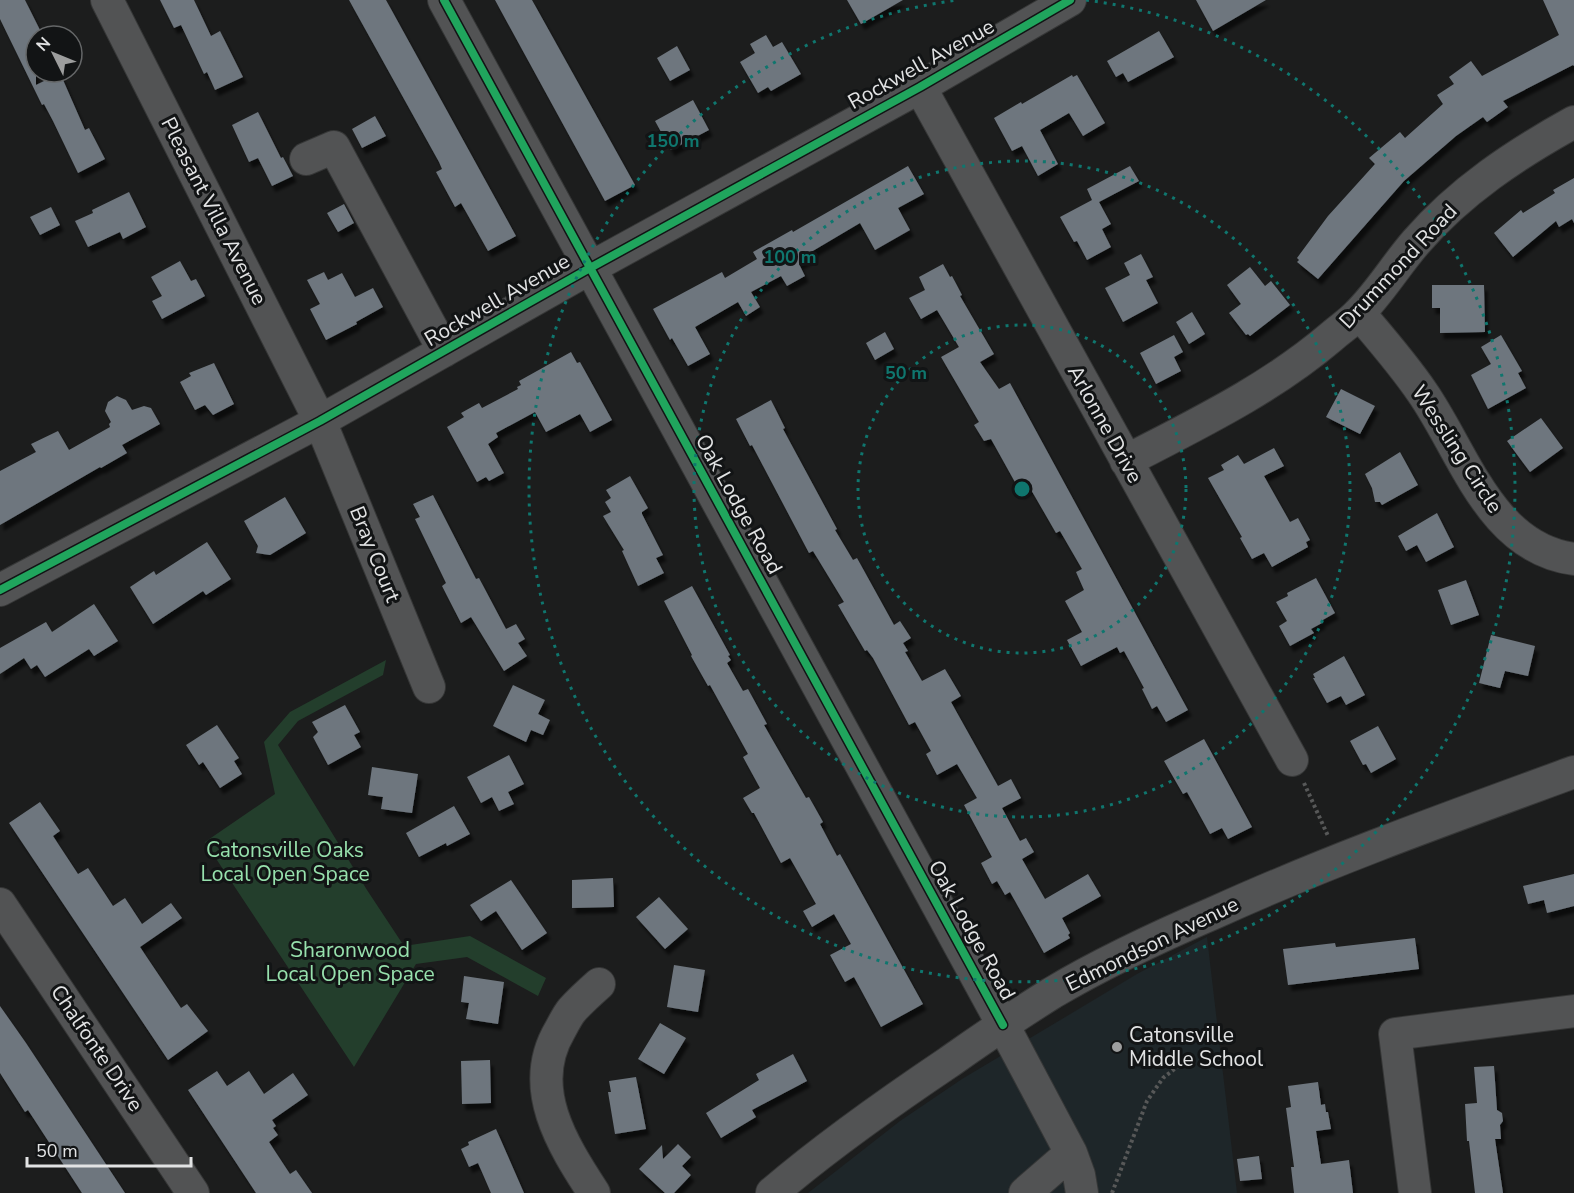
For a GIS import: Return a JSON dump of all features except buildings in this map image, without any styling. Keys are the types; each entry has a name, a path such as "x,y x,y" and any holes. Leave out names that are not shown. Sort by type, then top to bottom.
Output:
{"street":[{"name":"Pleasant Villa Avenue","path":"107,0 320,421"},
{"name":"Oak Lodge Road","path":"444,0 1003,1025 1071,1153 1079,1175 1082,1193"},
{"name":"Rockwell Avenue","path":"0,590 320,421 590,268 920,87 1070,0"},
{"name":"Arlonne Drive","path":"920,87 1292,760"},
{"name":"Drummond Road","path":"1126,461 1275,380 1315,351 1359,313 1417,241 1452,206 1486,177 1528,148 1574,122"},
{"path":"306,159 334,147 444,351"},
{"name":"Wessling Circle","path":"1359,313 1423,393 1486,501 1512,530 1535,547 1561,557 1574,559"},
{"name":"Bray Court","path":"320,421 429,687"},
{"name":"Edmondson Avenue","path":"772,1193 887,1103 1053,993 1120,957 1192,922 1338,859 1574,772"},
{"name":"Chalfonte Drive","path":"0,904 193,1193"},
{"path":"594,1193 572,1159 556,1124 546,1092 546,1063 554,1039 571,1011 599,984"},
{"path":"1415,1193 1395,1034 1574,1011"},
{"path":"1025,1193 1071,1153"}],"path":[{"path":"1292,760 1307,788 1338,859"},
{"path":"1112,1193 1147,1101 1164,1078 1191,1056"}],"shaded area":[{"name":"Catonsville Middle School","path":"1207,937 1237,1193 808,1193 900,1121 962,1079 1137,974"}],"green space":[{"path":"386,660 383,675 298,721 278,745 404,946 470,936 546,978 538,996 467,957 416,964 354,1067 205,842 275,794 264,742 290,712"}],"cycle path":[{"path":"444,0 1003,1025"},
{"path":"0,590 320,421 590,268 920,87 1070,0"}],"place":[{"name":"Catonsville Middle School","path":"1117,1047"}],"park label":[{"name":"Catonsville Oaks Local Open Space","path":"285,862"},
{"name":"Sharonwood Local Open Space","path":"350,962"}]}
